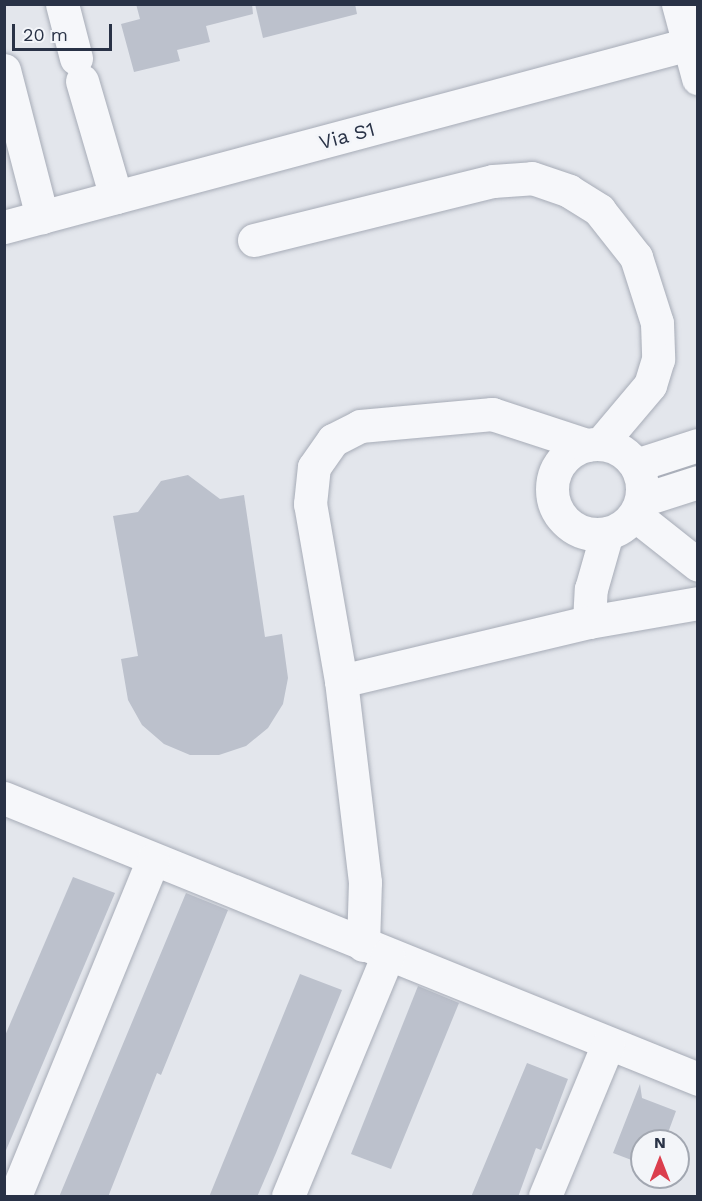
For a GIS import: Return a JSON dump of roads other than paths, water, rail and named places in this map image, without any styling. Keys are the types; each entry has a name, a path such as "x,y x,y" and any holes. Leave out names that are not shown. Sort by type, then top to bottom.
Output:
{"street":[{"path":"62,4 116,197"},
{"path":"678,4 698,78"},
{"name":"Via S1","path":"4,227 688,44"},
{"path":"4,70 42,217"},
{"path":"254,240 493,181 532,177 569,191 599,210 636,257 657,323 658,359 650,385 594,444 563,459 552,485 553,499 567,523 593,534 607,533 638,508 698,482"},
{"path":"288,1197 376,950 365,882 341,681 310,504 314,467 333,440 360,426 492,414 594,444 615,447 636,465 638,508 698,565"},
{"path":"636,465 698,445"},
{"path":"588,622 591,589 607,533"},
{"path":"341,681 588,622 698,603"},
{"path":"4,798 698,1079"},
{"path":"15,1197 153,860"},
{"path":"545,1197 608,1044"}]}
